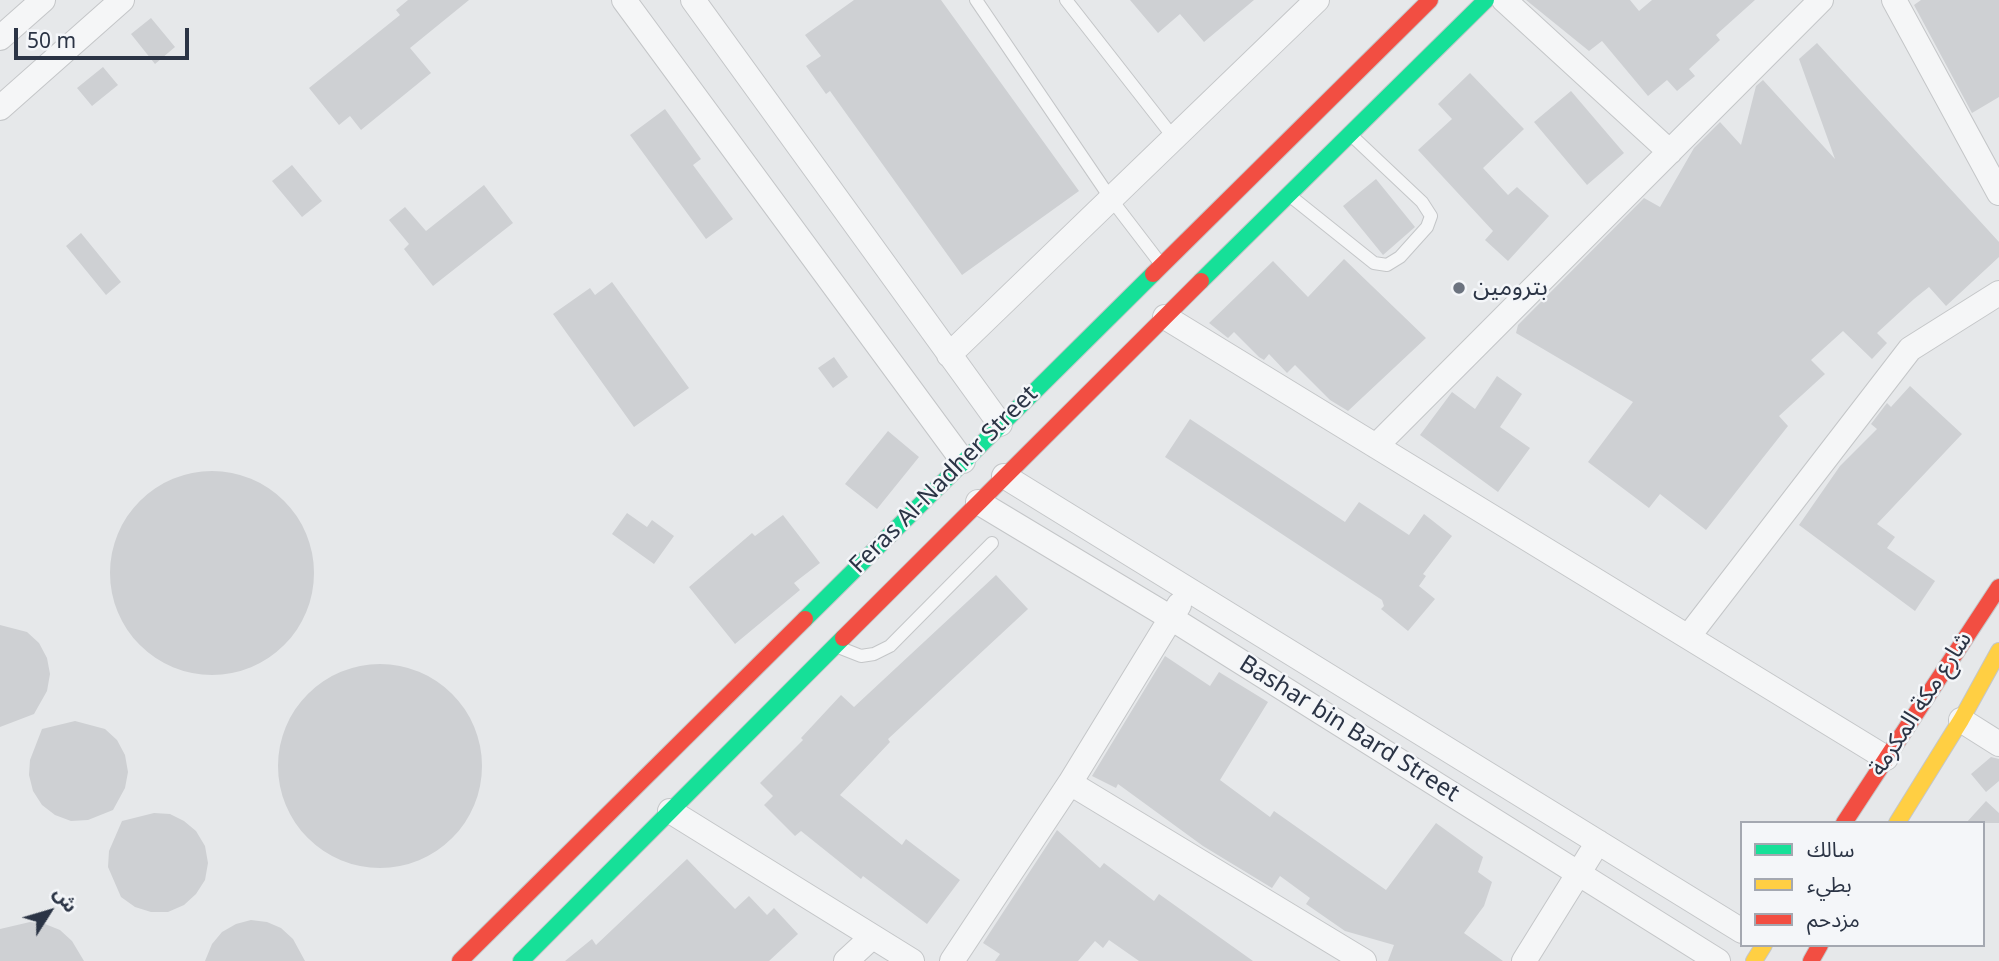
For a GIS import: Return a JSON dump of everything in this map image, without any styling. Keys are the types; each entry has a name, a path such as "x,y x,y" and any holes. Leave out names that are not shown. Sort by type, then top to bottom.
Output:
{"street":[{"path":"0,38 43,0"},
{"path":"0,108 122,0"},
{"path":"624,0 963,461"},
{"path":"693,0 1000,424"},
{"path":"949,355 1317,0"},
{"name":"Feras Al-Nadher Street","path":"460,961 1430,0"},
{"name":"Feras Al-Nadher Street","path":"521,961 1004,476 1486,0"},
{"path":"1504,0 1670,152"},
{"path":"1376,446 1821,0"},
{"path":"1894,0 1999,193"},
{"path":"1688,637 1910,349 1999,293"},
{"path":"1165,317 1886,758"},
{"name":"Bashar bin Bard Street","path":"1004,476 1740,931"},
{"name":"Bashar bin Bard Street","path":"978,502 1171,618 1718,961"},
{"name":"شارع مكة المكرمة","path":"1845,821 1999,587"},
{"path":"952,961 1070,783 1189,590"},
{"name":"شارع مكة المكرمة","path":"1898,821 1961,720 1999,651"},
{"path":"1961,720 1999,744"},
{"path":"1070,783 1364,961"},
{"path":"670,811 912,961"},
{"path":"1524,961 1598,842"},
{"path":"846,961 872,937"}],"lane":[{"path":"976,0 1111,199 1161,265"},
{"path":"1066,0 1174,138"},
{"path":"1289,195 1374,262 1387,265 1400,257 1427,227 1431,216 1422,202 1350,134"},
{"path":"834,646 861,656 874,654 890,646 992,543"}],"building":[{"path":"408,0 469,0 410,48 431,73 361,130 350,116 339,125 309,88 400,15 396,10"},
{"path":"854,0 941,0 1079,191 962,275 830,91 826,94 806,66 821,56 805,35"},
{"path":"1130,0 1254,0 1204,42 1180,14 1158,33"},
{"path":"1526,0 1630,0 1639,11 1652,0 1755,0 1716,35 1720,40 1689,69 1695,76 1677,91 1667,80 1648,96 1602,41 1589,51"},
{"path":"1921,0 1999,0 1999,97 1972,113 1914,5"},
{"path":"151,18 175,47 155,64 131,34"},
{"path":"1817,43 1999,242 1999,257 1946,306 1929,287 1914,299 1877,333 1887,343 1872,359 1843,331 1811,360 1825,374 1779,416 1788,426 1706,530 1660,494 1649,508 1588,462 1633,402 1516,333 1518,325 1644,198 1660,207 1694,148 1720,122 1741,145 1756,86 1763,80 1835,159 1799,59"},
{"path":"103,67 118,85 92,106 77,88"},
{"path":"1470,73 1524,129 1483,168 1508,195 1517,187 1549,216 1508,261 1485,240 1493,231 1418,150 1452,119 1438,104"},
{"path":"1571,91 1624,153 1587,185 1534,122"},
{"path":"665,109 701,159 693,165 733,219 706,239 630,135"},
{"path":"292,165 322,201 302,217 272,181"},
{"path":"1376,179 1415,227 1383,255 1343,206"},
{"path":"484,185 513,223 433,286 404,249 409,244 389,220 405,207 426,231"},
{"path":"81,233 121,282 106,295 66,246"},
{"path":"1344,259 1426,338 1348,411 1330,400 1295,365 1287,373 1269,354 1264,360 1234,332 1228,338 1209,323 1273,261 1308,297"},
{"path":"612,282 689,388 634,427 553,314 590,288 595,295"},
{"path":"834,357 848,377 833,388 818,368"},
{"path":"1497,376 1522,394 1500,427 1530,448 1498,492 1420,435 1452,392 1475,409"},
{"path":"1910,386 1962,434 1877,524 1895,537 1887,548 1935,581 1915,611 1799,525 1840,466 1877,429 1871,424 1887,403 1891,407"},
{"path":"1190,419 1345,522 1359,502 1409,535 1424,514 1452,536 1423,574 1426,576 1419,586 1435,599 1408,631 1381,609 1384,606 1382,600 1165,457"},
{"path":"888,431 919,457 877,509 845,484"},
{"path":"212,471 232,472 251,478 284,501 307,534 313,553 313,593 307,612 284,645 251,668 232,674 212,675 192,674 173,668 140,645 117,612 111,593 110,573 111,553 117,534 140,501 173,478 192,472"},
{"path":"627,513 647,527 652,520 674,536 654,564 612,534"},
{"path":"783,515 820,563 794,583 800,590 735,644 689,587 752,533 755,536"},
{"path":"996,575 1028,609 888,739 890,742 840,795 902,845 906,839 960,880 927,924 863,876 861,879 801,831 795,836 764,805 773,796 760,783 803,740 801,738 841,695 854,707"},
{"path":"0,625 27,632 39,643 47,658 50,674 47,691 34,714 0,727"},
{"path":"1165,656 1210,686 1219,672 1268,702 1220,780 1270,817 1274,811 1386,890 1436,823 1483,857 1478,872 1492,882 1484,906 1464,933 1503,961 1388,961 1394,945 1345,931 1306,904 1310,898 1280,876 1272,888 1203,846 1118,784 1116,788 1092,776"},
{"path":"380,664 400,665 419,671 452,694 475,727 481,746 481,786 475,805 452,838 419,861 400,867 380,868 360,867 341,861 308,838 285,805 279,786 278,766 279,746 285,727 308,694 341,671 360,665"},
{"path":"75,721 105,729 117,740 125,755 128,772 125,788 113,810 88,820 71,821 55,815 42,805 33,791 29,775 30,760 42,729"},
{"path":"1991,757 1999,759 1999,781 1986,792 1971,774"},
{"path":"1986,801 1999,813 1999,823 1968,821"},
{"path":"154,813 170,814 196,831 205,846 208,863 205,880 196,894 184,905 168,912 151,912 135,907 121,897 108,867 109,851 122,821"},
{"path":"1057,830 1100,868 1104,863 1154,901 1159,894 1253,961 1139,961 1109,940 1103,948 1095,941 1078,961 995,961 1000,954 983,943"},
{"path":"687,859 735,909 749,896 767,915 774,908 798,934 769,961 565,961 592,939 596,945"},
{"path":"251,920 267,922 281,928 293,939 305,961 205,961 212,944 222,932"},
{"path":"30,922 60,930 72,941 84,961 0,961 0,929"}],"traffic: fast":[{"path":"1201,281 1486,0"},
{"path":"805,619 1153,274"},
{"path":"521,961 843,638"}],"traffic: slow":[{"path":"1898,821 1961,720 1999,651"},
{"path":"1754,961 1763,947"}],"traffic: jam":[{"path":"1153,274 1430,0"},
{"path":"843,638 1201,281"},
{"path":"1845,821 1999,587"},
{"path":"460,961 805,619"},
{"path":"1811,961 1819,947"}],"place":[{"name":"بترومين","path":"1459,288"}]}
